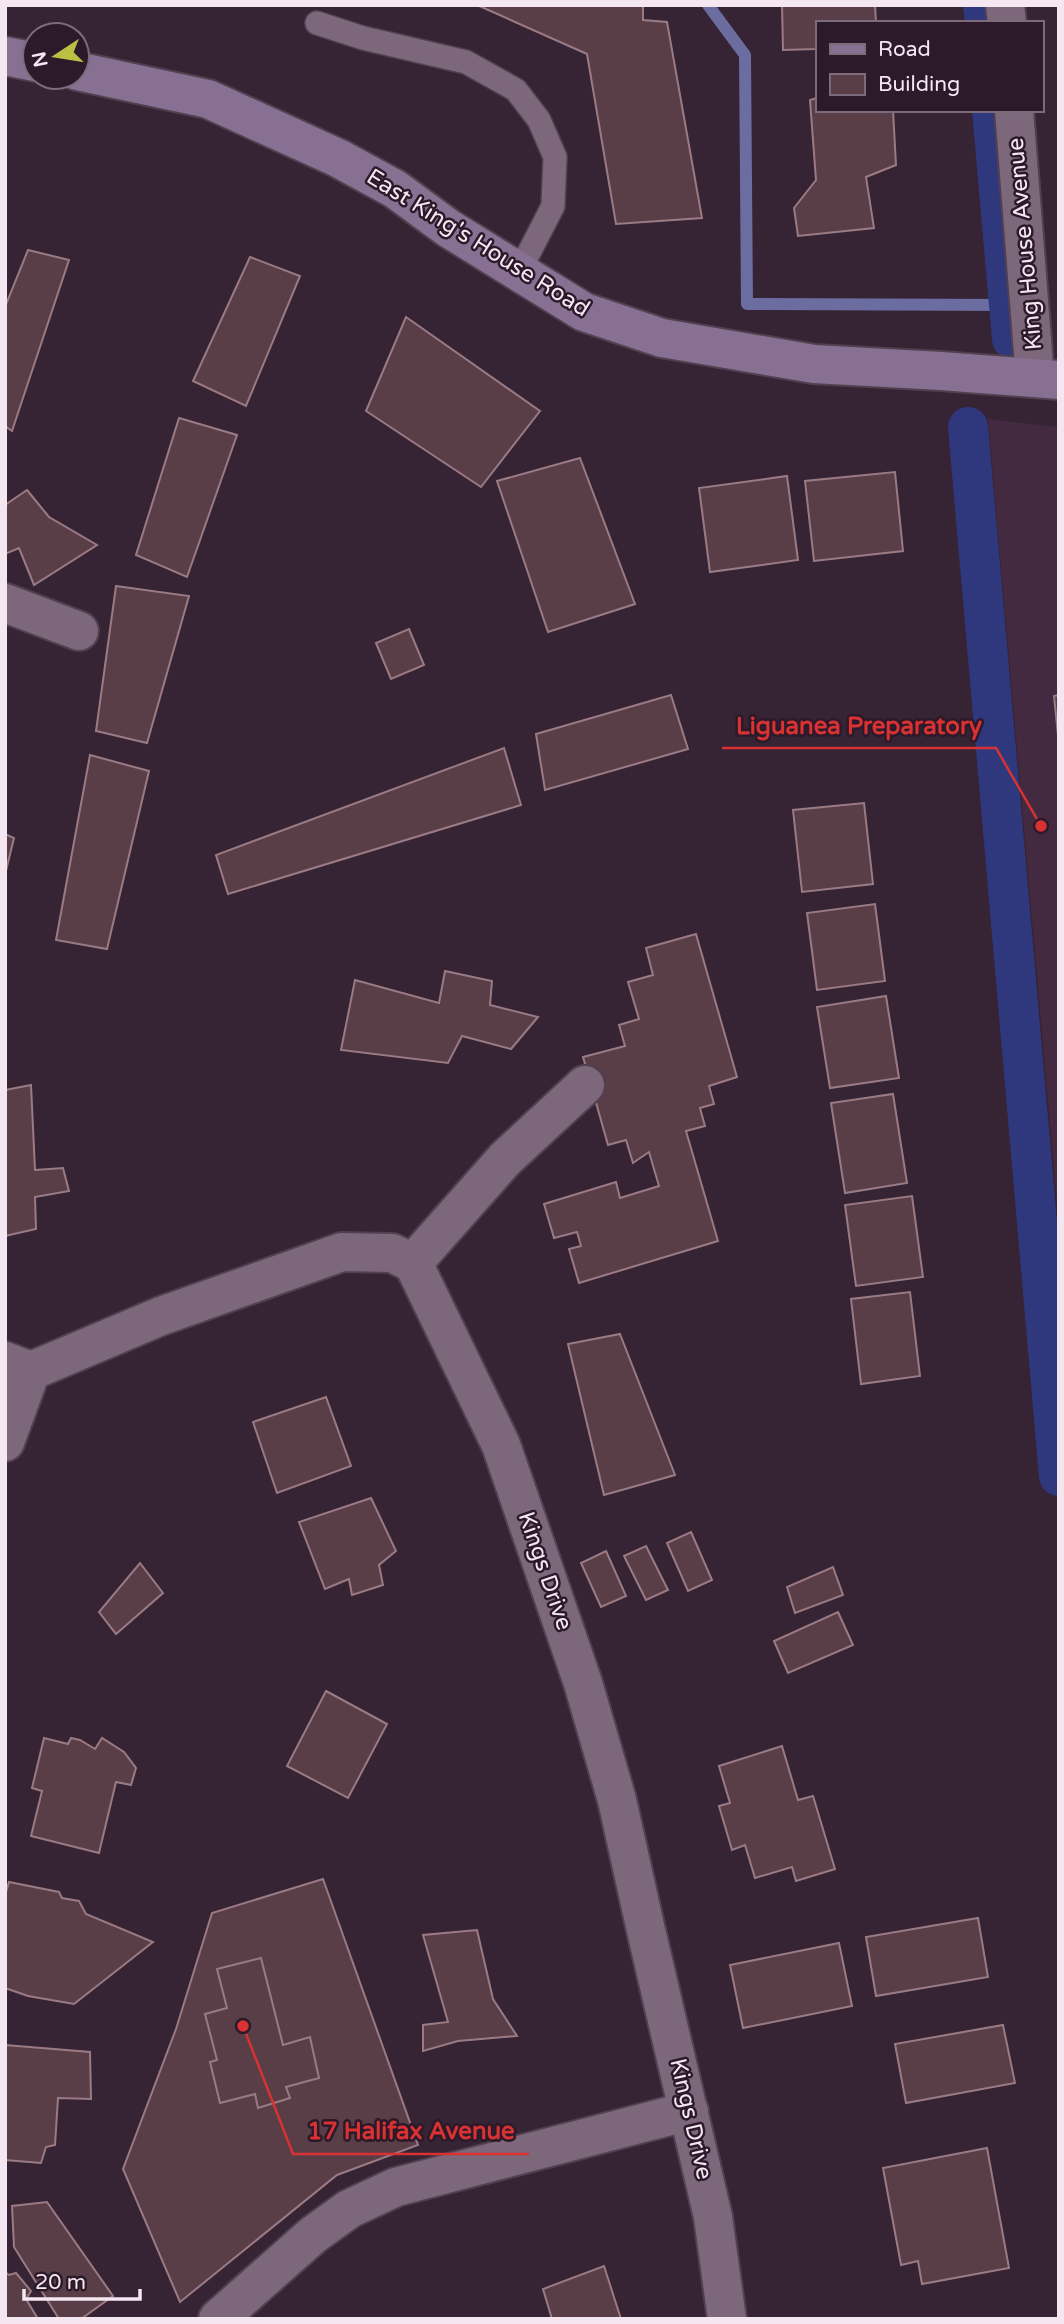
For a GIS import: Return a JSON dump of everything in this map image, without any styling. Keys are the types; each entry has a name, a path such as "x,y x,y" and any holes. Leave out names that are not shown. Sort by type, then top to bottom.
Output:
{"main road":[{"name":"East King's House Road","path":"91,74 208,99 338,159 395,189 448,228 584,312 662,338 814,364 940,370 1047,379"}],"street":[{"name":"King House Avenue","path":"1014,112 1047,379"},
{"path":"5,603 79,631"},
{"path":"5,1442 18,1366 342,1252 392,1253 413,1263 505,1159 585,1085"},
{"name":"Kings Drive","path":"413,1263 501,1445 583,1683 617,1800 689,2111 713,2217 727,2319"},
{"path":"218,2319 313,2235 349,2209 396,2187 689,2111"}],"lane":[{"path":"317,23 363,38 466,62 516,90 539,120 555,157 553,206 519,272"}],"shaded area":[{"path":"988,419 1059,427 1059,1226"}],"building":[{"path":"477,5 643,5 643,20 667,22 702,218 616,224 587,54"},
{"path":"782,5 875,5 876,21 816,21 816,49 783,50"},
{"path":"816,98 816,112 893,112 896,165 866,177 874,228 798,236 794,208 816,180 810,100"},
{"path":"28,250 69,260 12,431 5,426 5,307"},
{"path":"250,257 300,276 246,406 193,381"},
{"path":"406,317 540,411 481,487 366,411"},
{"path":"179,418 237,435 187,577 136,555"},
{"path":"580,458 635,604 548,632 497,481"},
{"path":"895,472 903,551 814,561 805,481"},
{"path":"787,476 798,560 710,572 699,488"},
{"path":"27,490 49,517 97,545 34,585 19,548 5,554 5,505"},
{"path":"116,586 189,596 147,743 96,731"},
{"path":"409,629 424,665 391,679 376,643"},
{"path":"671,695 688,749 545,790 536,734"},
{"path":"1059,695 1059,745 1054,696"},
{"path":"504,748 521,805 228,894 216,855"},
{"path":"90,755 149,771 107,949 56,940"},
{"path":"864,803 873,884 802,892 793,810"},
{"path":"5,834 14,838 5,875"},
{"path":"875,904 885,981 817,990 807,913"},
{"path":"696,934 737,1077 709,1086 714,1104 700,1108 705,1126 686,1131 718,1241 579,1283 569,1249 581,1246 577,1232 554,1238 544,1204 616,1182 620,1198 659,1186 649,1152 633,1163 626,1140 608,1145 583,1057 625,1046 619,1025 639,1019 628,982 653,975 646,948"},
{"path":"445,971 492,981 490,1005 538,1017 511,1049 462,1036 448,1063 341,1050 355,980 439,1003"},
{"path":"886,996 899,1078 830,1088 817,1007"},
{"path":"31,1085 35,1170 63,1168 69,1191 35,1197 36,1229 5,1236 5,1090"},
{"path":"893,1094 907,1183 845,1193 831,1103"},
{"path":"912,1196 923,1277 856,1286 845,1205"},
{"path":"910,1292 920,1376 861,1384 851,1299"},
{"path":"620,1334 675,1475 604,1495 568,1344"},
{"path":"326,1397 351,1466 277,1493 253,1422"},
{"path":"371,1498 396,1551 379,1565 383,1585 352,1595 349,1579 325,1589 299,1522"},
{"path":"691,1532 712,1580 688,1591 667,1543"},
{"path":"646,1546 668,1590 646,1600 624,1556"},
{"path":"606,1551 626,1596 601,1607 581,1563"},
{"path":"140,1563 163,1593 116,1634 99,1612"},
{"path":"833,1567 843,1595 795,1613 787,1587"},
{"path":"838,1612 853,1645 788,1673 774,1641"},
{"path":"326,1691 387,1724 348,1798 287,1766"},
{"path":"44,1738 68,1744 71,1738 95,1749 102,1738 124,1752 136,1768 131,1785 116,1782 99,1853 31,1836 42,1791 32,1788"},
{"path":"782,1746 798,1800 813,1796 835,1869 796,1881 792,1867 755,1878 745,1845 732,1850 719,1806 730,1803 719,1766"},
{"path":"323,1879 418,2145 337,2175 180,2302 123,2169 176,2029 212,1913"},
{"path":"9,1882 59,1892 62,1898 79,1901 86,1914 153,1942 74,2004 28,1996 5,1988 5,1895"},
{"path":"978,1918 988,1977 876,1996 866,1937"},
{"path":"477,1930 493,1999 517,2036 458,2041 423,2051 423,2025 448,2022 423,1935"},
{"path":"839,1943 852,2006 743,2028 730,1965"},
{"path":"261,1958 283,2045 310,2037 319,2078 286,2087 290,2098 258,2108 255,2094 220,2103 210,2062 217,2060 205,2014 227,2008 217,1969"},
{"path":"1003,2025 1015,2083 906,2103 895,2044"},
{"path":"5,2045 90,2052 91,2099 58,2098 55,2145 46,2147 41,2163 5,2160"},
{"path":"987,2148 1009,2268 922,2284 918,2261 901,2265 883,2168"},
{"path":"47,2202 113,2296 81,2319 59,2319 14,2247 12,2206"},
{"path":"604,2266 621,2319 552,2319 543,2289"},
{"path":"5,2272 9,2275 16,2273 31,2291 26,2299 38,2319 5,2319"}],"waterway":[{"path":"708,5 745,55 747,304 1009,305"},
{"path":"983,5 985,21"},
{"path":"992,112 1012,339"},
{"path":"968,427 1059,1476"}],"place":[{"name":"Liguanea Preparatory","path":"1041,826"},
{"name":"17 Halifax Avenue","path":"243,2026"}]}
